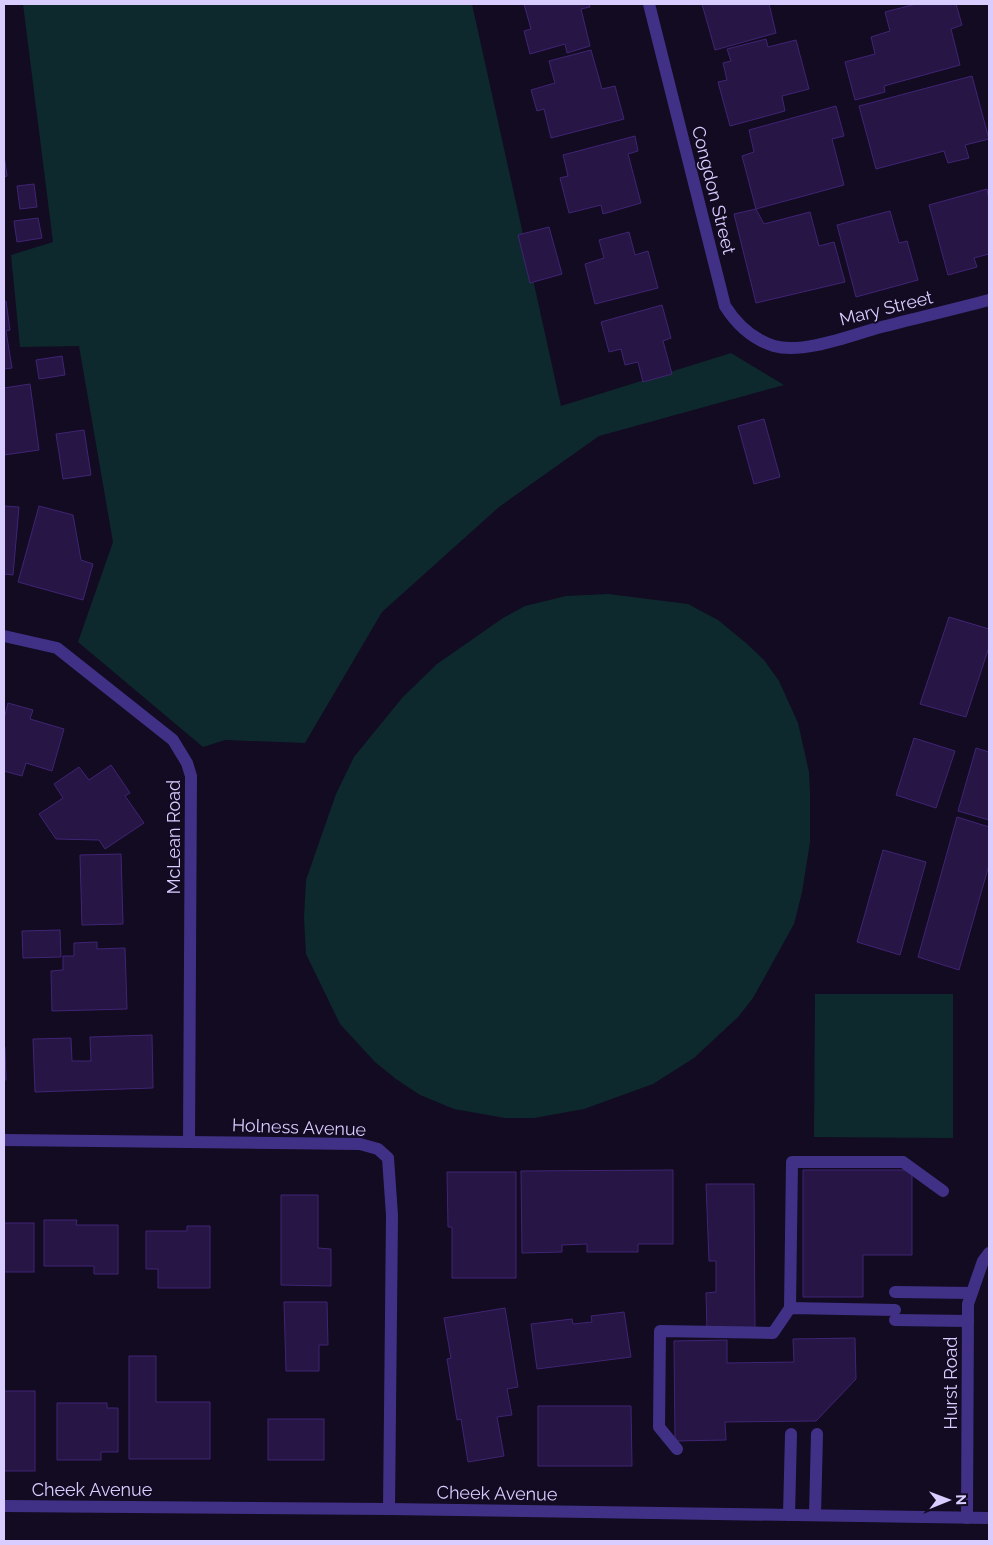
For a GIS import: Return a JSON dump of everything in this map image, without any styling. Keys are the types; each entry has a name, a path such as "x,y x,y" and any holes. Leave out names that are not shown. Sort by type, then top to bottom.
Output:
{"street":[{"name":"Congdon Street","path":"649,4 725,306 741,328 751,336 774,346 790,349"},
{"name":"Mary Street","path":"790,349 829,341 989,300"},
{"name":"McLean Road","path":"4,636 57,648 173,740 187,763 191,776 189,1141"},
{"name":"Holness Avenue","path":"4,1140 360,1144 378,1149 388,1158 392,1214 389,1509"},
{"path":"677,1448 659,1428 660,1331 773,1333 790,1308 792,1162 904,1162 943,1191"},
{"name":"Hurst Road","path":"967,1518 968,1304 983,1261 989,1254"},
{"path":"895,1292 972,1293"},
{"path":"790,1308 968,1321"},
{"path":"789,1515 791,1434"},
{"path":"815,1515 817,1434"},
{"name":"Cheek Avenue","path":"4,1506 389,1509 989,1518"}],"green space":[{"path":"23,4 472,4 561,406 731,353 784,385 599,436 499,507 382,612 305,743 225,740 203,747 78,642 113,542 79,346 20,347 11,255 53,242"},
{"path":"608,594 688,604 718,620 746,643 764,660 779,681 798,723 809,772 810,842 802,892 794,924 753,998 738,1017 694,1058 653,1084 584,1109 534,1118 505,1118 454,1109 420,1095 396,1079 375,1062 340,1024 306,954 304,918 306,880 336,794 354,757 402,698 437,664 503,618 525,606 566,596"},
{"path":"815,994 953,994 953,1138 814,1137"}],"building":[{"path":"524,4 589,4 590,7 581,9 590,46 567,53 565,44 530,54 524,31 531,29"},
{"path":"702,4 769,4 776,33 715,50"},
{"path":"916,4 956,4 962,25 951,29 960,65 884,86 885,92 855,100 845,62 875,54 871,37 890,31 885,12"},
{"path":"766,39 768,47 796,40 809,89 782,96 785,111 730,126 718,82 727,80 723,63 731,61 727,49"},
{"path":"591,50 602,89 615,86 624,119 551,138 544,109 537,111 531,90 555,83 549,61"},
{"path":"972,76 989,139 965,145 969,158 948,163 944,151 876,169 859,106"},
{"path":"836,106 844,136 832,139 844,185 756,209 742,156 754,152 749,130"},
{"path":"635,136 638,151 628,154 641,203 603,214 601,205 569,213 560,178 568,176 563,155"},
{"path":"4,155 7,176 4,177"},
{"path":"34,184 37,207 20,209 17,186"},
{"path":"987,189 989,200 989,254 974,258 977,267 948,275 929,205"},
{"path":"756,209 764,224 810,212 819,246 834,242 845,282 756,303 734,214"},
{"path":"890,211 899,243 907,241 918,280 856,297 837,225"},
{"path":"38,218 42,238 17,242 14,221"},
{"path":"549,227 562,274 530,283 518,235"},
{"path":"629,232 635,255 648,251 658,288 595,304 585,264 604,258 599,240"},
{"path":"6,301 10,330 6,331 12,368 4,369 4,302"},
{"path":"662,305 671,338 663,341 672,374 643,382 638,362 625,365 621,349 609,352 601,322"},
{"path":"62,356 65,375 39,379 36,360"},
{"path":"30,384 39,450 4,455 4,388"},
{"path":"764,419 780,477 754,484 738,426"},
{"path":"84,430 91,475 63,479 56,434"},
{"path":"4,506 19,507 13,575 4,574"},
{"path":"39,506 73,515 81,560 93,564 83,600 18,582"},
{"path":"949,617 989,629 989,647 966,717 920,704"},
{"path":"8,703 33,710 30,719 64,729 52,771 26,763 22,776 4,771 4,719"},
{"path":"914,738 955,751 936,808 896,795"},
{"path":"976,748 989,752 989,820 958,811"},
{"path":"111,765 130,793 125,796 144,823 105,849 99,840 56,839 39,814 63,798 54,784 79,767 89,780"},
{"path":"957,817 989,827 989,865 959,970 918,957"},
{"path":"883,850 926,862 900,955 857,942"},
{"path":"121,854 123,924 82,925 80,855"},
{"path":"60,930 61,957 23,958 22,931"},
{"path":"97,942 97,949 125,948 127,1009 52,1011 51,971 63,970 63,956 74,956 74,943"},
{"path":"152,1035 153,1088 35,1092 33,1039 71,1038 72,1061 91,1061 90,1037"},
{"path":"4,1048 6,1080 4,1080"},
{"path":"673,1170 673,1244 638,1244 638,1252 587,1252 587,1244 562,1245 562,1252 522,1253 521,1171"},
{"path":"803,1170 912,1170 912,1255 863,1255 863,1297 803,1297"},
{"path":"447,1172 516,1172 516,1278 452,1278 452,1227 448,1227"},
{"path":"706,1184 754,1184 755,1330 707,1330 706,1293 716,1292 716,1261 709,1261"},
{"path":"281,1195 318,1195 318,1248 331,1249 331,1286 281,1285"},
{"path":"44,1220 77,1220 76,1225 118,1225 118,1274 94,1274 94,1266 44,1266"},
{"path":"4,1223 34,1223 34,1272 4,1272"},
{"path":"187,1226 210,1226 210,1288 158,1288 158,1269 146,1269 146,1231 187,1231"},
{"path":"284,1302 327,1302 328,1345 319,1345 319,1371 286,1371"},
{"path":"505,1308 518,1387 507,1389 512,1415 497,1417 504,1456 468,1462 461,1419 457,1420 447,1359 451,1358 444,1318"},
{"path":"624,1312 631,1357 537,1369 531,1324 572,1319 573,1324 592,1322 591,1316"},
{"path":"855,1338 856,1379 816,1421 725,1422 726,1440 675,1441 674,1341 727,1340 727,1363 794,1362 793,1339"},
{"path":"129,1356 156,1356 156,1402 210,1402 210,1459 129,1459"},
{"path":"4,1391 35,1391 35,1471 4,1471"},
{"path":"57,1403 107,1403 107,1408 118,1408 118,1452 101,1452 101,1460 57,1460"},
{"path":"538,1406 631,1406 632,1466 538,1466"},
{"path":"268,1419 324,1419 324,1460 268,1460"}]}
